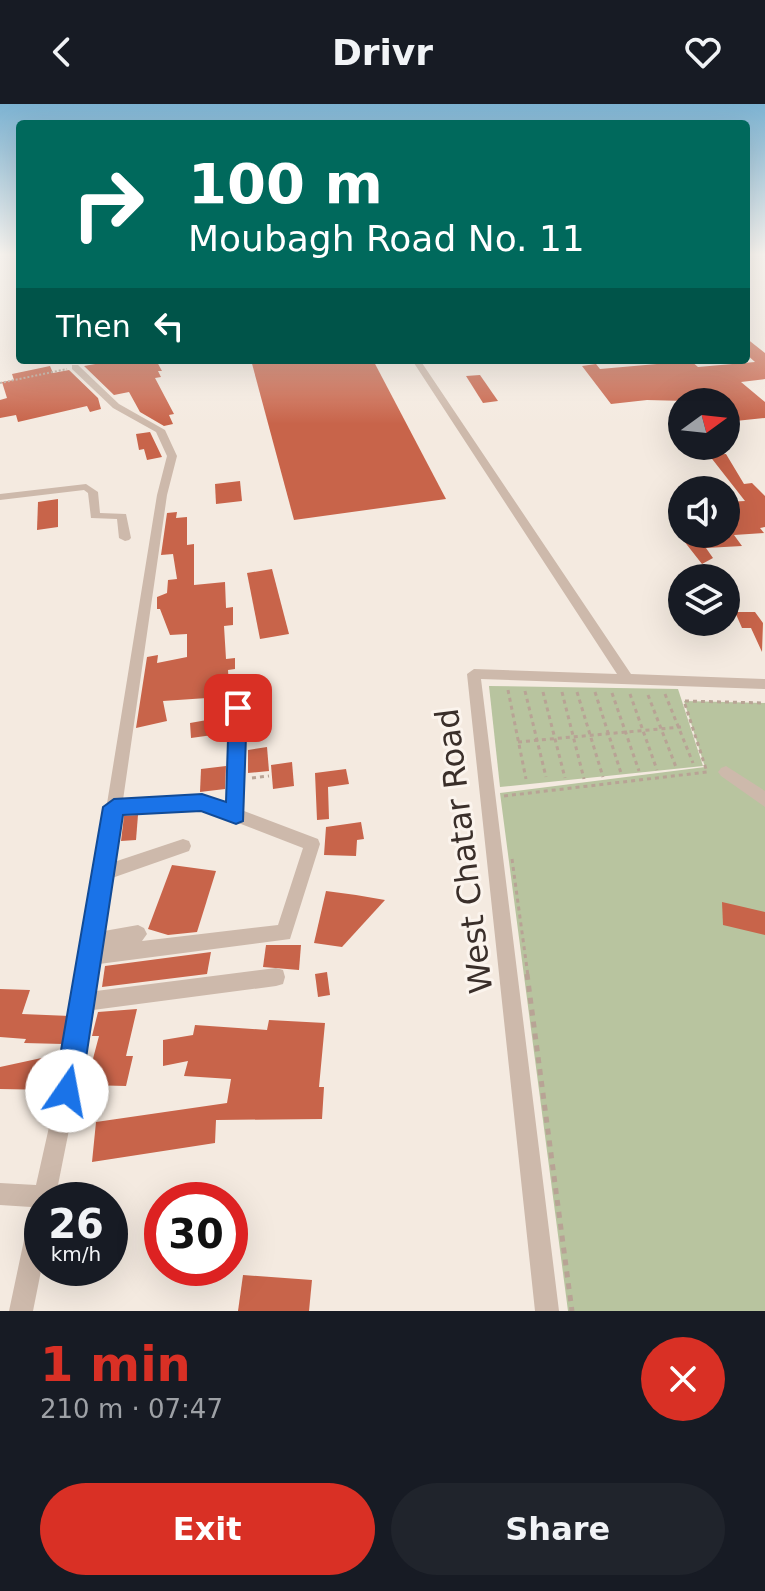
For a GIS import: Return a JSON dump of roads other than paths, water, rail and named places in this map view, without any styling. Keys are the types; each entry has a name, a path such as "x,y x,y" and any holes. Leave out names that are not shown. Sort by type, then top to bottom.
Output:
{"street":[{"path":"419,364 629,687"},
{"path":"47,1182 84,1002 162,495 172,456 160,430 116,406 75,367"},
{"path":"0,497 86,487 93,492 95,516 122,516 125,538"},
{"name":"West Chatar Road","path":"547,1311 474,674 629,687 765,684"},
{"path":"236,815 238,708"},
{"path":"726,772 765,800"},
{"path":"92,949 284,933 312,844 202,802 114,807"},
{"path":"103,873 183,846"},
{"path":"92,949 138,934"},
{"path":"84,1002 276,977"},
{"path":"0,1194 24,1198"},
{"path":"21,1311 26,1286"}]}
